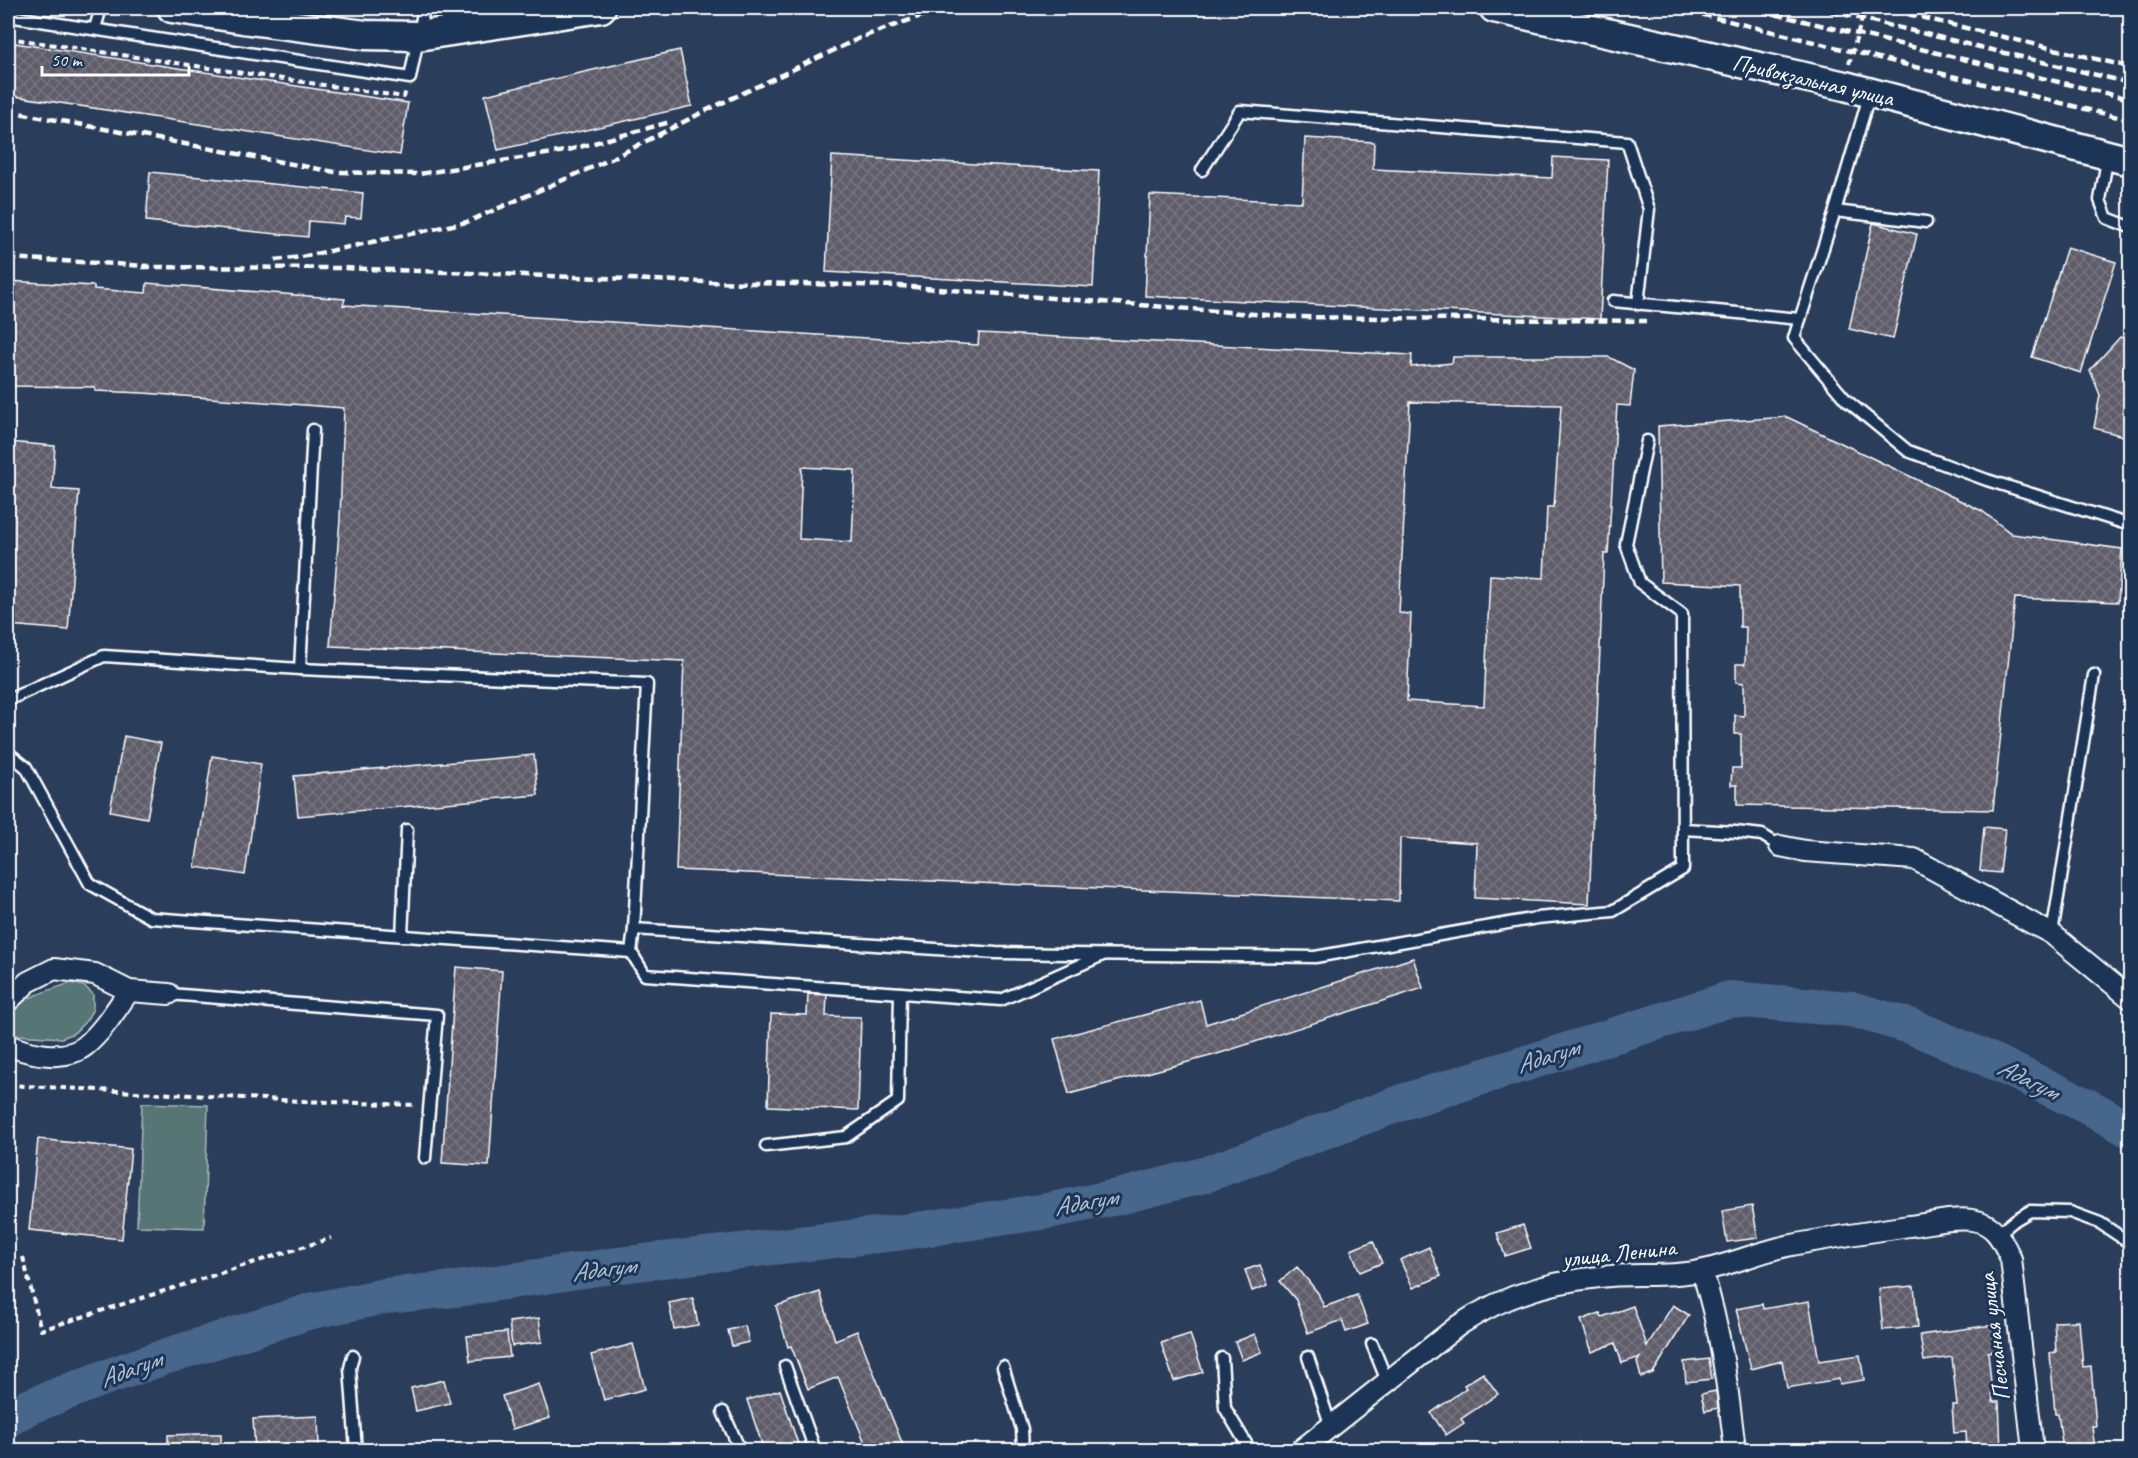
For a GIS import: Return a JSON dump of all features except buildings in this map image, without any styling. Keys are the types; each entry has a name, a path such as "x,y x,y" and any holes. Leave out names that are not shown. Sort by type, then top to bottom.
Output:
{"main road":[{"path":"172,8 365,35 418,36 601,8"},
{"name":"Привокзальная улица","path":"1494,8 1857,89 2119,158"}],"street":[{"path":"1780,846 1805,851 1914,859 2052,934 2130,998"},
{"path":"8,1001 28,982 54,969 95,974 129,991 169,994"},
{"path":"8,1045 55,1056 83,1048 113,1016 129,991"},
{"name":"улица Ленина","path":"1301,1450 1476,1313 1522,1292 1599,1276 1702,1271 1786,1247 1881,1230 1971,1220 1994,1229"},
{"name":"Песчаная улица","path":"1994,1229 2011,1259 2033,1450"},
{"path":"1702,1271 1710,1294 1725,1368 1736,1450"}],"lane":[{"path":"95,28 101,8"},
{"path":"8,16 410,78 424,8"},
{"path":"1857,89 1835,211 1794,338 1846,400 1908,452 1987,480 2130,525"},
{"path":"1202,170 1240,111 1628,142 1650,209 1638,304"},
{"path":"2119,158 2100,200 2107,218 2130,227"},
{"path":"1835,211 1926,222"},
{"path":"1613,301 1800,319"},
{"path":"300,669 313,430"},
{"path":"634,929 996,953 1315,957 1538,918 1614,911 1683,869 1682,614 1640,583 1626,544 1647,441"},
{"path":"8,700 104,656 300,669 647,684 631,952 645,975 1001,1000 1106,954"},
{"path":"2052,934 2094,675"},
{"path":"8,753 26,767 90,884 151,918 631,952"},
{"path":"1683,829 1736,831 1762,835 1780,846"},
{"path":"402,936 407,830"},
{"path":"766,1146 846,1137 898,1101 900,993"},
{"path":"169,994 437,1014 426,1158"},
{"path":"1994,1229 2030,1211 2070,1212 2100,1223 2130,1243"},
{"path":"1372,1344 1387,1381"},
{"path":"353,1356 350,1368 356,1450"},
{"path":"1308,1357 1331,1426"},
{"path":"1222,1358 1225,1408 1250,1450"},
{"path":"785,1366 815,1450"},
{"path":"1003,1367 1022,1429 1023,1450"},
{"path":"723,1412 740,1450"}],"path":[{"path":"1857,89 1849,63 1865,8"},
{"path":"8,38 69,49 404,97 410,78"},
{"path":"8,1086 300,1101 430,1105"},
{"path":"23,1257 41,1330 331,1238"}],"shaded area":[{"path":"8,1064 14,1064 8,1189"}],"green space":[{"path":"71,983 84,986 93,994 93,1009 86,1021 74,1033 62,1038 16,1035 8,1027 12,1013 19,1004 40,993"},
{"path":"142,1103 208,1105 204,1228 137,1226"}],"waterway":[{"name":"Адагум","path":"8,1419 28,1407 167,1356 311,1311 385,1296 464,1288 611,1266 903,1232 1047,1211 1122,1196 1204,1175 1409,1100 1730,999 1851,1009 1913,1027 1977,1054 2089,1107 2130,1130"}],"railway":[{"path":"275,260 301,257 467,222 611,159 707,110 862,37 944,8"},
{"path":"1676,8 2130,120"},
{"path":"1749,8 2130,99"},
{"path":"1817,8 2130,83"},
{"path":"1882,8 2130,67"},
{"path":"8,111 335,172 419,174 565,151 670,122"},
{"path":"8,258 149,266"},
{"path":"142,267 342,268 705,282 900,286 1292,317 1646,321"}]}
